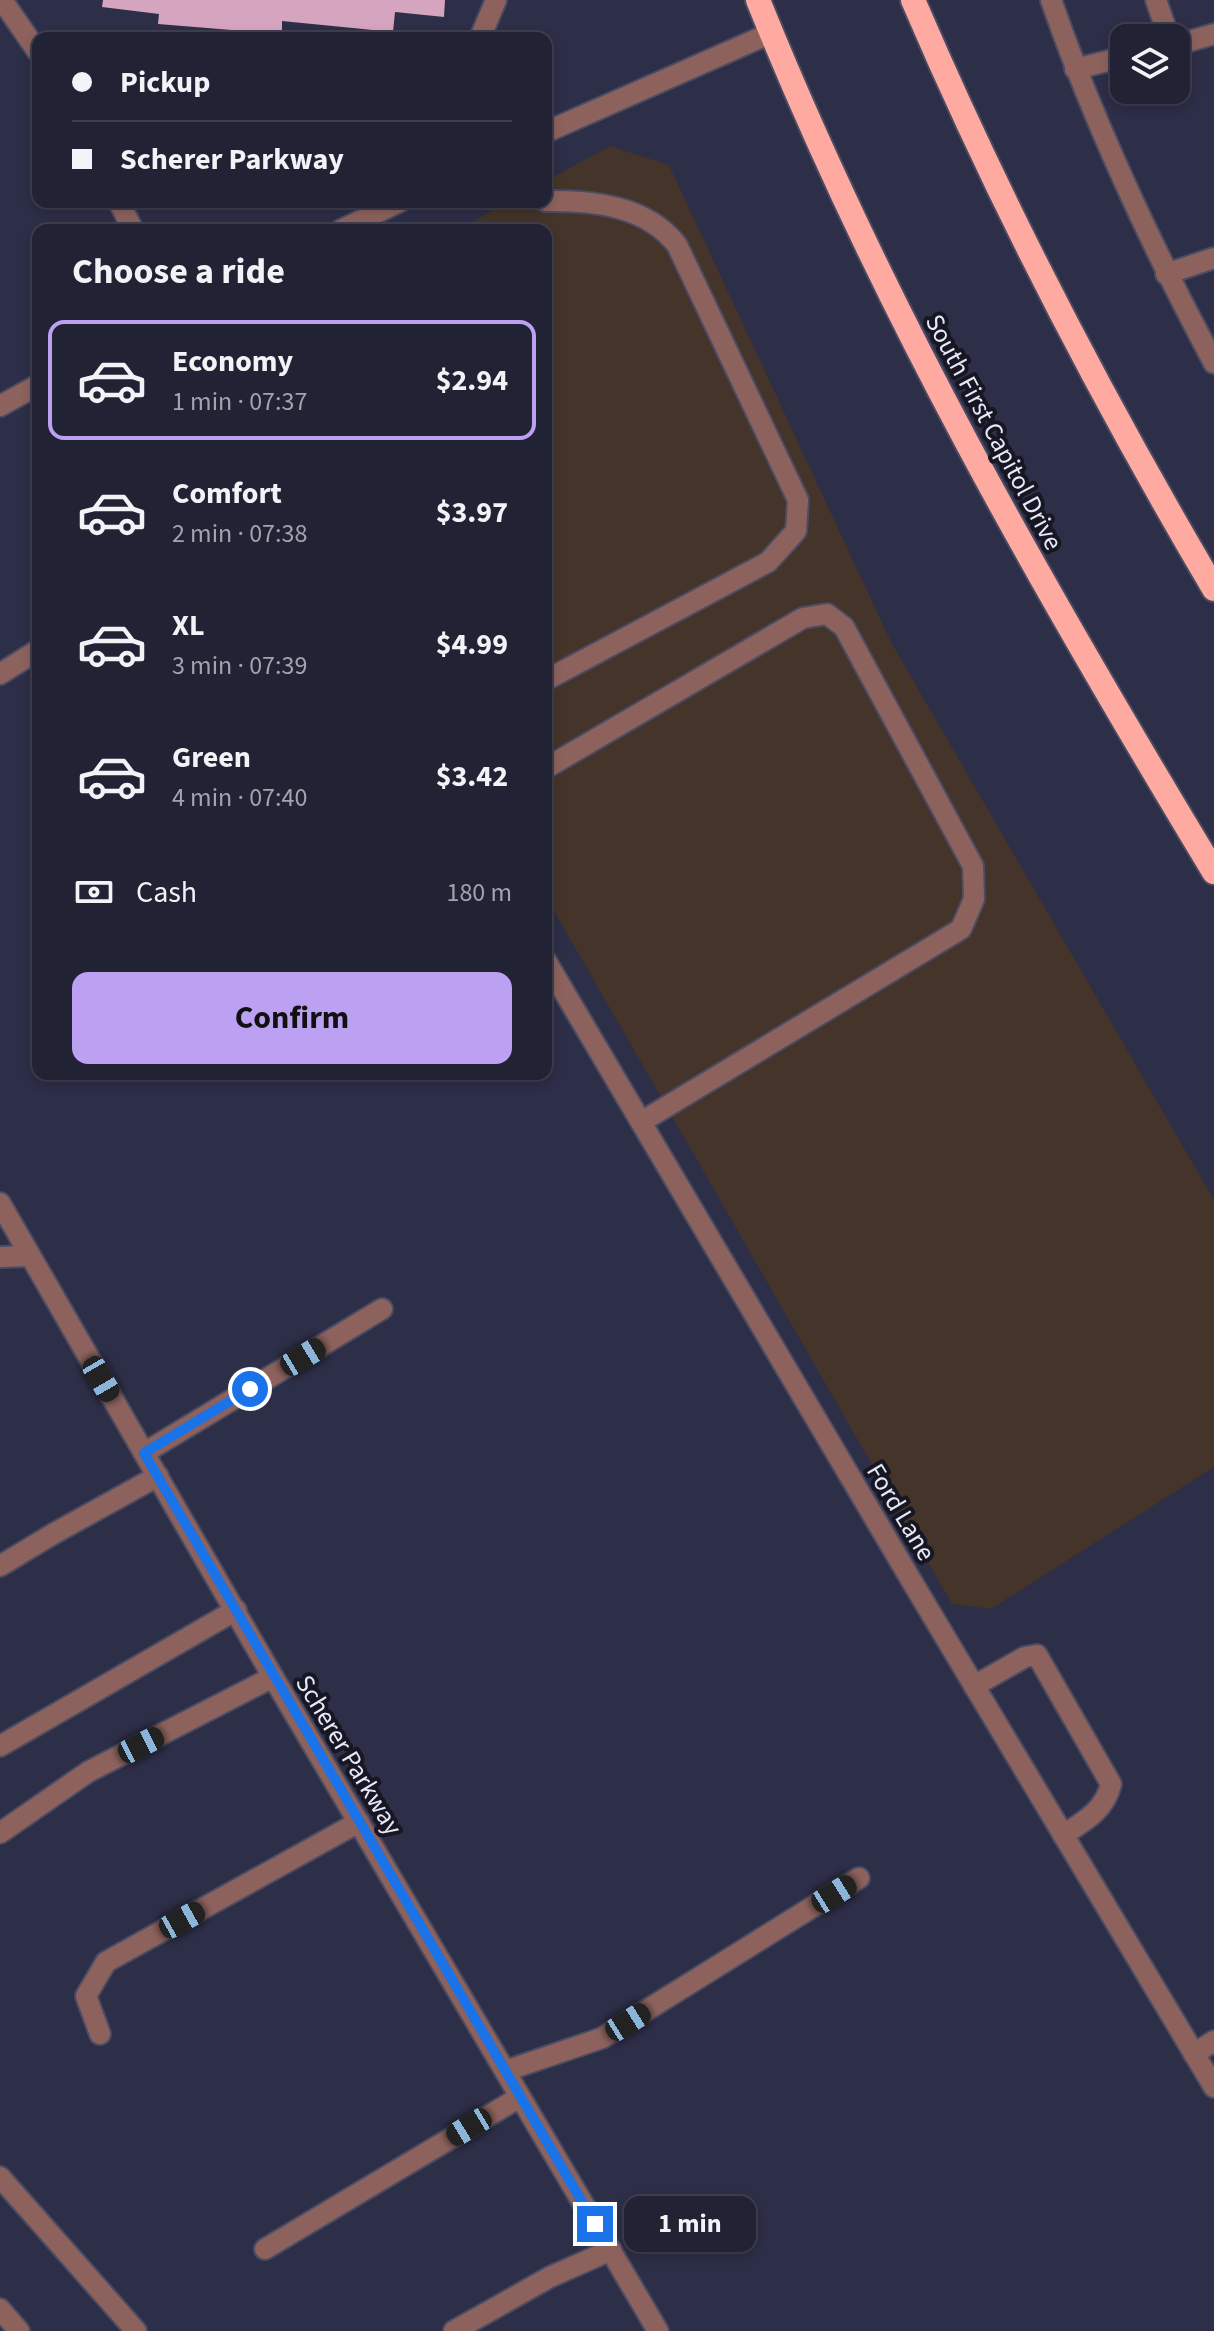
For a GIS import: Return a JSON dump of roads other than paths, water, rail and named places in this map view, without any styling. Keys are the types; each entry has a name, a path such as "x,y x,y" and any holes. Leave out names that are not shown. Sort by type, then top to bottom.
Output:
{"highway":[{"name":"South First Capitol Drive","path":"758,0 859,231 955,424 1060,615 1214,872"},
{"path":"913,0 1002,196 1068,327 1214,589"}],"street":[{"path":"2,0 32,43"},
{"path":"483,32 496,0"},
{"path":"1051,0 1075,69 1166,274 1214,363"},
{"path":"1156,0 1164,24"},
{"path":"552,129 771,33"},
{"path":"1190,41 1214,34"},
{"path":"1075,69 1110,60"},
{"path":"552,201 623,208 665,229 677,245 798,500 796,531 768,562 552,677"},
{"path":"353,224 387,208"},
{"path":"1166,274 1214,258"},
{"path":"0,406 32,388"},
{"path":"552,764 803,618 827,614 844,627 973,866 974,899 961,929 641,1122"},
{"path":"0,674 32,654"},
{"name":"Ford Lane","path":"552,971 1214,2087"},
{"name":"Scherer Parkway","path":"0,1203 273,1677 658,2331"},
{"path":"0,1257 29,1256"},
{"path":"144,1453 382,1309"},
{"path":"0,1566 158,1476"},
{"path":"0,1746 236,1610"},
{"path":"974,1686 1025,1657 1037,1655 1111,1784 1107,1799 1091,1817 1063,1835"},
{"path":"0,1833 88,1772 273,1677"},
{"path":"100,2034 86,1996 106,1962 359,1822"},
{"path":"505,2071 602,2038 859,1878"},
{"path":"1194,2054 1214,2041"},
{"path":"265,2249 520,2097"},
{"path":"0,2177 136,2331"},
{"path":"454,2331 550,2277 611,2250"},
{"path":"0,2309 19,2331"}]}
